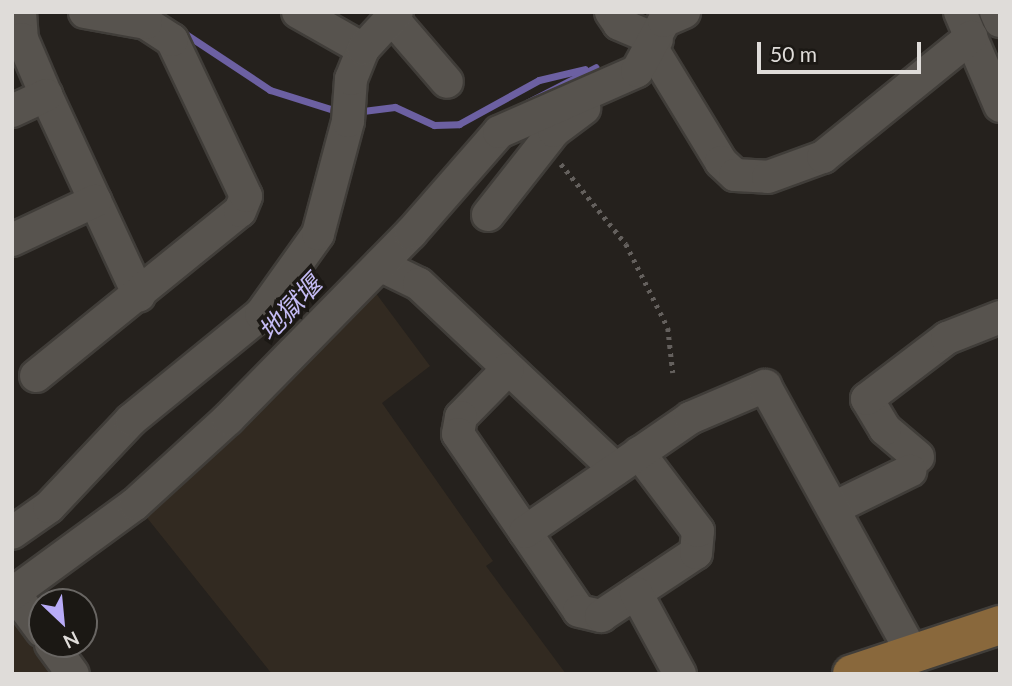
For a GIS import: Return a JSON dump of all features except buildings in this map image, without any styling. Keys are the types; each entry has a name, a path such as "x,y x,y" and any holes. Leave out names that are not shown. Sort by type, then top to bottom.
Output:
{"main road":[{"path":"852,674 1000,625"}],"street":[{"path":"20,12 22,39 139,295"},
{"path":"36,376 240,211 246,196 172,40 146,23 85,12"},
{"path":"298,12 363,49"},
{"path":"611,12 619,24 655,45 721,162 735,175 768,177 823,157 966,25 1000,106"},
{"path":"28,613 13,593 135,504 380,265 499,132 637,71 655,45 664,21 684,12"},
{"path":"996,12 1000,21"},
{"path":"12,533 49,507 131,420 261,314 318,234 363,49 394,15 447,82"},
{"path":"488,215 542,147 608,86"},
{"path":"12,111 46,95"},
{"path":"12,240 95,201"},
{"path":"380,265 419,284 509,369 627,461 698,531 696,553 601,616 579,611 458,434 461,417 509,369"},
{"path":"834,508 914,464 885,429 867,399 947,338 1000,317"},
{"path":"525,532 690,418 765,386 913,654"},
{"path":"636,593 680,674"},
{"path":"61,658 73,674"}],"path":[{"path":"542,147 626,244 668,328 673,373"}],"shaded area":[{"path":"372,288 430,366 382,403 493,561 486,566 566,674 272,674 140,509"},
{"path":"12,613 28,633 28,658 47,658 60,674 12,674"}],"waterway":[{"path":"181,31 270,90 340,112"},
{"name":"地獄堰","path":"528,102 596,67"},
{"path":"355,112 395,107 434,125 459,124 539,80 585,69"}]}
